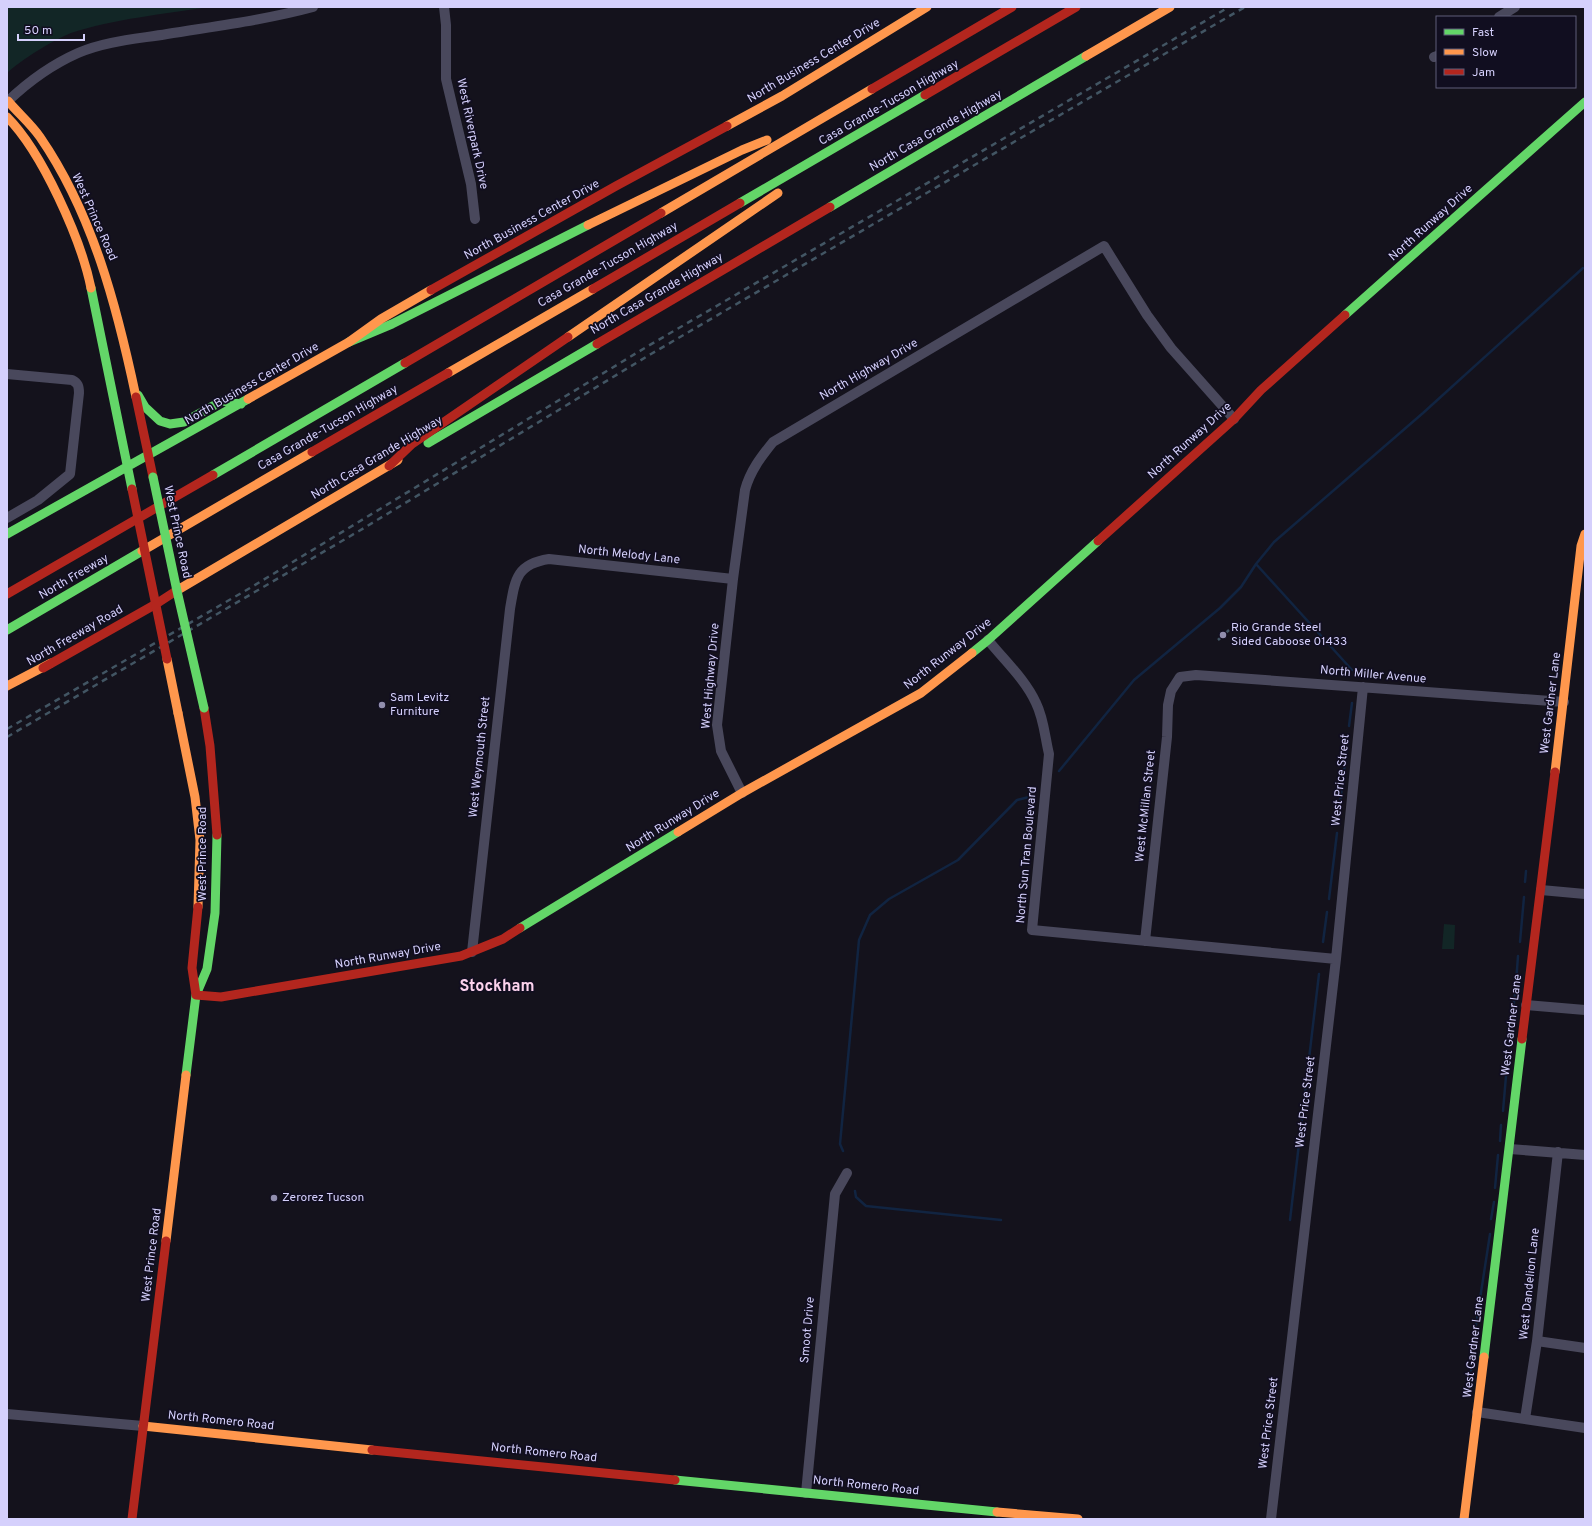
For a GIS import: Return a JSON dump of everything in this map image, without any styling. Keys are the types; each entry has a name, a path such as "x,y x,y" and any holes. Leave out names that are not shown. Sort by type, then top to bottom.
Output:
{"main road":[{"name":"North Business Center Drive","path":"148,455 163,448 350,342 387,316 616,186 782,96 928,7"},
{"name":"Casa Grande-Tucson Highway","path":"147,513 448,339 1012,7"},
{"name":"Casa Grande-Tucson Highway","path":"153,544 1076,7"},
{"name":"North Casa Grande Highway","path":"156,604 194,579 1170,7"},
{"path":"350,342 392,324 742,150 778,135 858,97"},
{"name":"West Prince Road","path":"7,101 39,137 73,193 100,255 114,300 134,387 177,591 204,708 210,746 217,832 217,869 215,913 208,969 196,995"},
{"name":"North Runway Drive","path":"196,995 221,997 461,956 472,952 503,939 742,793 921,693 988,640 1234,419 1261,390 1585,102"},
{"name":"West Prince Road","path":"7,117 15,125 39,160 74,234 89,278 195,797 200,840 200,898 192,968 196,995 142,1426 132,1519"},
{"path":"389,466 412,444 883,120"},
{"path":"134,387 145,407 160,421 170,424 184,422 222,401 241,404"},
{"path":"7,534 148,455"},
{"name":"North Freeway","path":"7,594 147,513"},
{"name":"West Gardner Lane","path":"1464,1519 1580,561 1585,534"},
{"name":"North Freeway","path":"7,630 153,544"},
{"name":"North Freeway Road","path":"7,690 51,663 156,604"},
{"path":"7,686 51,663"},
{"name":"North Romero Road","path":"142,1426 1078,1519"}],"street":[{"path":"7,101 32,79 54,65 86,51 114,42 280,16 313,7"},
{"name":"West Riverpark Drive","path":"444,7 446,25 446,79 471,184 475,219"},
{"path":"1501,16 1515,7"},
{"name":"North Highway Drive","path":"734,579 748,479 758,462 773,442 1104,246 1147,315 1171,348 1234,419"},
{"path":"7,374 63,378 76,382 79,387 70,474 38,500 7,518"},
{"name":"North Melody Lane","path":"524,568 535,561 549,559 734,579"},
{"name":"West Weymouth Street","path":"472,952 510,609 513,588 517,577 524,568"},
{"name":"West Highway Drive","path":"734,579 718,725 721,751 742,793"},
{"name":"North Sun Tran Boulevard","path":"988,640 1023,682 1037,705 1044,728 1049,754 1032,930 1336,959"},
{"name":"North Miller Avenue","path":"1180,677 1196,675 1564,702"},
{"name":"West McMillan Street","path":"1145,941 1167,737 1168,705 1171,691 1180,677"},
{"name":"West Price Street","path":"1271,1519 1336,959 1364,687"},
{"path":"1541,890 1585,894"},
{"path":"1526,1005 1585,1010"},
{"path":"1510,1149 1585,1155"},
{"name":"West Dandelion Lane","path":"1526,1419 1537,1341 1558,1152"},
{"name":"Smoot Drive","path":"806,1493 834,1194 847,1173"},
{"path":"1537,1341 1585,1348"},
{"path":"1478,1412 1585,1428"},
{"name":"North Romero Road","path":"7,1414 142,1426"}],"green space":[{"path":"7,7 209,7 122,20 71,33 55,40 20,62 7,73"},
{"path":"1444,924 1455,925 1454,949 1442,949"}],"waterway":[{"path":"1059,771 1134,680 1220,608 1241,587 1256,564 1274,542 1423,413 1583,268"},
{"path":"1256,564 1352,670"},
{"path":"1349,726 1352,703"},
{"path":"1338,819 1348,738"},
{"path":"843,1151 840,1144 859,940 870,915 889,899 958,860 1017,800 1029,797"},
{"path":"1329,899 1337,833"},
{"path":"1525,882 1526,871"},
{"path":"1520,942 1524,897"},
{"path":"1323,942 1327,912"},
{"path":"1516,983 1518,956"},
{"path":"1290,1220 1319,974"},
{"path":"1512,1018 1515,994"},
{"path":"1510,1041 1511,1033"},
{"path":"1503,1111 1508,1053"},
{"path":"1500,1141 1501,1125"},
{"path":"1495,1188 1498,1155"},
{"path":"855,1191 856,1197 866,1206 1001,1220"},
{"path":"1491,1219 1494,1202"},
{"path":"1476,1325 1490,1234"},
{"path":"1470,1381 1475,1335"}],"railway":[{"path":"7,729 250,588 648,346 1229,7"},
{"path":"7,737 359,531 651,354 1245,7"},
{"path":"1218,640 1229,630"}],"traffic: fast":[{"path":"830,207 1086,56"},
{"path":"740,203 925,95"},
{"path":"1345,315 1585,102"},
{"path":"349,342 392,324 588,225"},
{"path":"91,288 132,489"},
{"path":"428,443 597,344"},
{"path":"213,475 405,363"},
{"path":"138,395 145,407 160,421 170,424 184,422 222,401 241,404"},
{"path":"7,534 248,399"},
{"path":"153,477 204,708"},
{"path":"972,653 1098,541"},
{"path":"7,630 142,551"},
{"path":"520,928 678,832"},
{"path":"186,1075 196,995 207,969 215,913 217,835"},
{"path":"1484,1357 1522,1039"},
{"path":"675,1480 997,1512"}],"traffic: slow":[{"path":"727,126 782,96 927,7"},
{"path":"1086,56 1170,7"},
{"path":"661,213 872,89"},
{"path":"7,102 8,101 40,137 59,167 75,197 89,229 111,295 129,363 136,397"},
{"path":"7,117 20,132 33,152 58,197 79,246 91,288"},
{"path":"588,225 742,150 767,140"},
{"path":"568,337 778,193"},
{"path":"448,373 593,289"},
{"path":"248,399 349,342 381,319 431,290"},
{"path":"142,551 312,452"},
{"path":"176,591 398,460"},
{"path":"1555,772 1581,546 1585,534"},
{"path":"678,832 742,793 921,693 972,653"},
{"path":"167,659 178,713"},
{"path":"7,686 51,663"},
{"path":"178,713 195,797 200,840 198,907"},
{"path":"166,1241 186,1075"},
{"path":"1464,1519 1484,1357"},
{"path":"143,1426 372,1450"},
{"path":"997,1512 1078,1519"}],"traffic: jam":[{"path":"872,89 1012,7"},
{"path":"925,95 1076,7"},
{"path":"431,290 616,186 727,126"},
{"path":"593,289 740,203"},
{"path":"597,344 830,207"},
{"path":"405,363 661,213"},
{"path":"1098,541 1234,419 1261,390 1345,315"},
{"path":"389,466 412,444 568,337"},
{"path":"312,452 448,373"},
{"path":"136,397 153,477"},
{"path":"7,594 213,475"},
{"path":"132,489 167,659"},
{"path":"43,668 156,604 176,591"},
{"path":"204,708 210,746 217,835"},
{"path":"1522,1039 1555,772"},
{"path":"196,995 192,968 198,907"},
{"path":"196,995 221,997 461,956 503,939 520,928"},
{"path":"132,1519 166,1241"},
{"path":"372,1450 675,1480"}],"place":[{"name":"Rio Grande Steel Sided Caboose 01433","path":"1223,635"},
{"name":"Sam Levitz Furniture","path":"382,705"},
{"name":"Zerorez Tucson","path":"274,1198"}],"district":[{"name":"Stockham","path":"497,987"}]}
